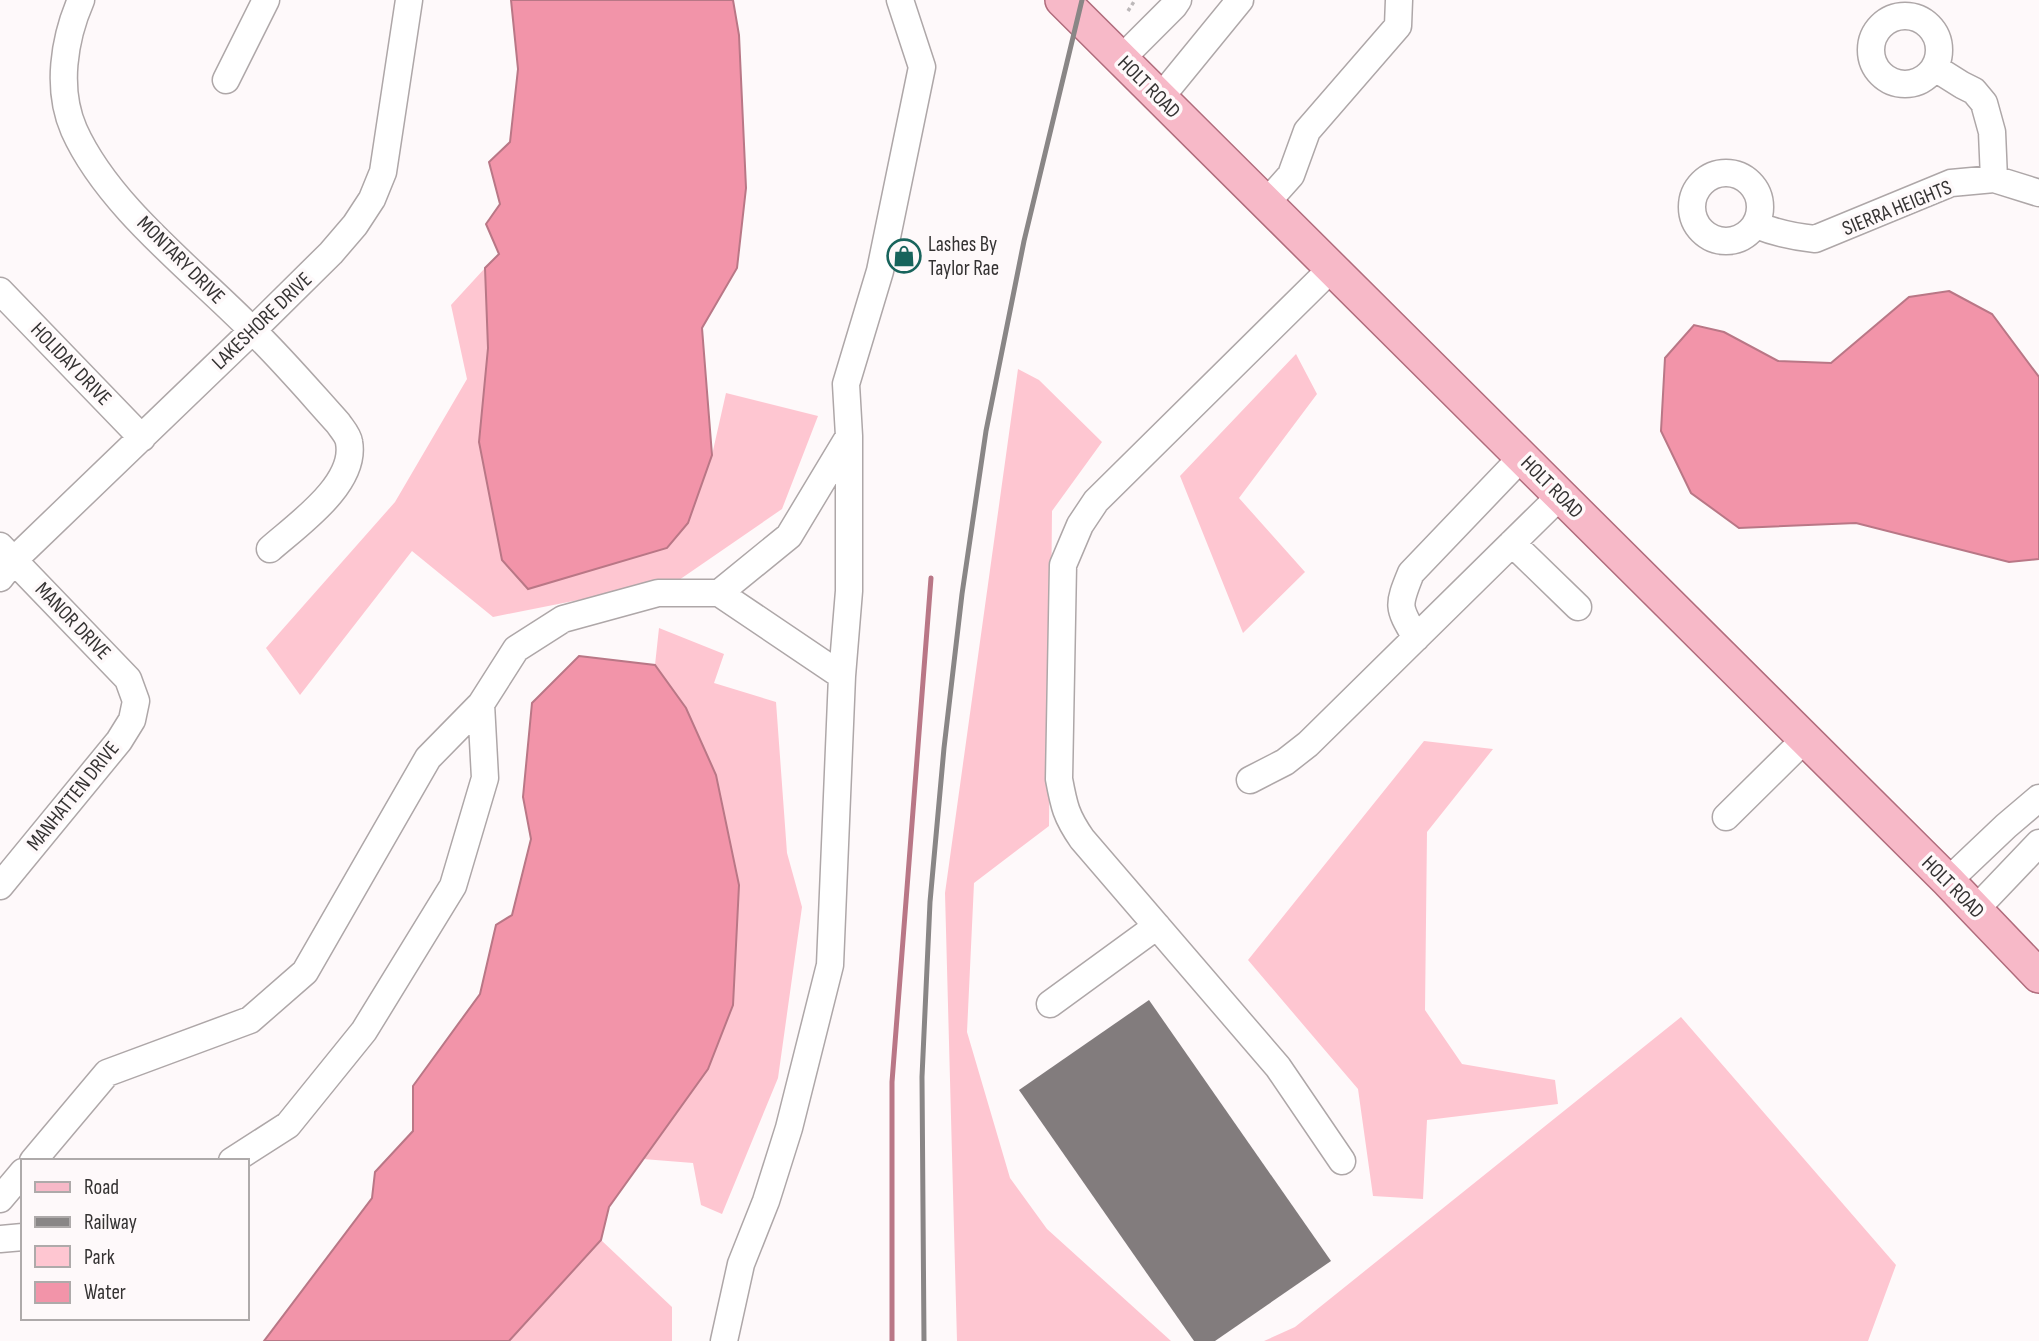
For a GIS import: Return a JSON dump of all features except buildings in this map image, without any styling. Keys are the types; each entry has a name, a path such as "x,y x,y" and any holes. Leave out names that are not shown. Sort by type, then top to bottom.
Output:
{"main road":[{"name":"HOLT ROAD","path":"1062,0 1948,881 2039,976"}],"street":[{"name":"MONTARY DRIVE","path":"81,0 68,41 64,71 65,97 74,129 92,160 144,225 253,330 338,423 349,439 350,452 346,470 331,494 270,549"},
{"path":"226,80 266,0"},
{"name":"LAKESHORE DRIVE","path":"5,561 142,438 331,253 355,225 372,200 383,172 409,0"},
{"path":"724,1341 741,1264 766,1201 789,1128 830,965 842,676 849,591 849,436 846,384 880,271 922,67 900,0"},
{"path":"1121,59 1178,0"},
{"path":"1160,98 1240,0"},
{"path":"1266,203 1291,175 1307,131 1398,26 1399,0"},
{"path":"1935,68 1975,91 1984,103 1992,132 1994,179"},
{"name":"SIERRA HEIGHTS","path":"1756,225 1796,237 1815,239 1951,183 1994,179 2039,193"},
{"path":"1332,268 1096,500 1080,525 1063,565 1059,779 1065,808 1082,839 1278,1067 1342,1161"},
{"name":"HOLIDAY DRIVE","path":"0,291 142,438"},
{"path":"719,593 789,536 849,436"},
{"path":"1416,638 1400,610 1411,573 1522,457"},
{"path":"1251,780 1284,762 1308,744 1560,496"},
{"path":"1512,543 1578,607"},
{"name":"MANOR DRIVE","path":"5,561 128,678 136,701"},
{"path":"35,1159 107,1073 250,1020 305,972 428,758 481,704 516,649 564,620 658,593 719,593 842,676"},
{"name":"MANHATTEN DRIVE","path":"0,886 119,741 132,720 136,701"},
{"path":"235,1159 288,1125 356,1042 453,886 485,778 481,704"},
{"path":"1726,817 1805,739"},
{"path":"1948,881 2039,798"},
{"path":"1976,909 2039,842"},
{"path":"1050,1004 1157,926"},
{"path":"0,1199 21,1174"},
{"path":"0,1239 21,1237"}],"path":[{"path":"1128,11 1135,0"}],"green space":[{"path":"485,268 488,348 712,455 726,393 818,416 782,509 679,580 493,617 412,551 300,695 266,648 395,502 467,379 451,305"},
{"path":"1296,354 1317,394 1239,498 1305,572 1243,633 1180,476"},
{"path":"1018,369 1039,380 1102,442 1052,511 1049,826 974,883 967,1032 1010,1178 1047,1229 1171,1341 957,1341 945,893"},
{"path":"659,628 724,654 714,683 776,702 787,853 802,907 778,1078 722,1214 701,1205 693,1163 643,1159 708,1069 686,708 655,665"},
{"path":"1424,741 1493,749 1427,832 1425,1010 1462,1064 1555,1080 1558,1104 1427,1120 1423,1199 1373,1196 1358,1089 1248,960"},
{"path":"1681,1017 1896,1265 1868,1341 1264,1341 1295,1327"},
{"path":"601,1240 672,1307 672,1341 509,1341"}],"water":[{"path":"511,0 733,0 739,35 746,188 737,268 702,328 712,455 688,523 667,548 528,589 502,560 479,442 488,348 485,268 499,254 486,224 500,204 489,162 510,142 518,69"},
{"path":"1949,291 1992,314 2039,377 2039,559 2009,562 1856,523 1739,528 1691,493 1661,431 1665,358 1694,325 1724,332 1778,361 1831,363 1909,297"},
{"path":"579,656 655,665 686,708 716,775 739,885 733,1005 708,1069 609,1207 601,1240 509,1341 264,1341 372,1198 375,1172 413,1131 413,1086 480,994 496,925 512,915 531,839 523,797 532,703"}],"waterway":[{"path":"892,1341 892,1082 931,578"}],"railway":[{"path":"924,1341 922,1077 930,902 962,594 986,431 1024,241 1082,0"}],"place":[{"name":"Lashes By Taylor Rae","path":"904,256"}]}
